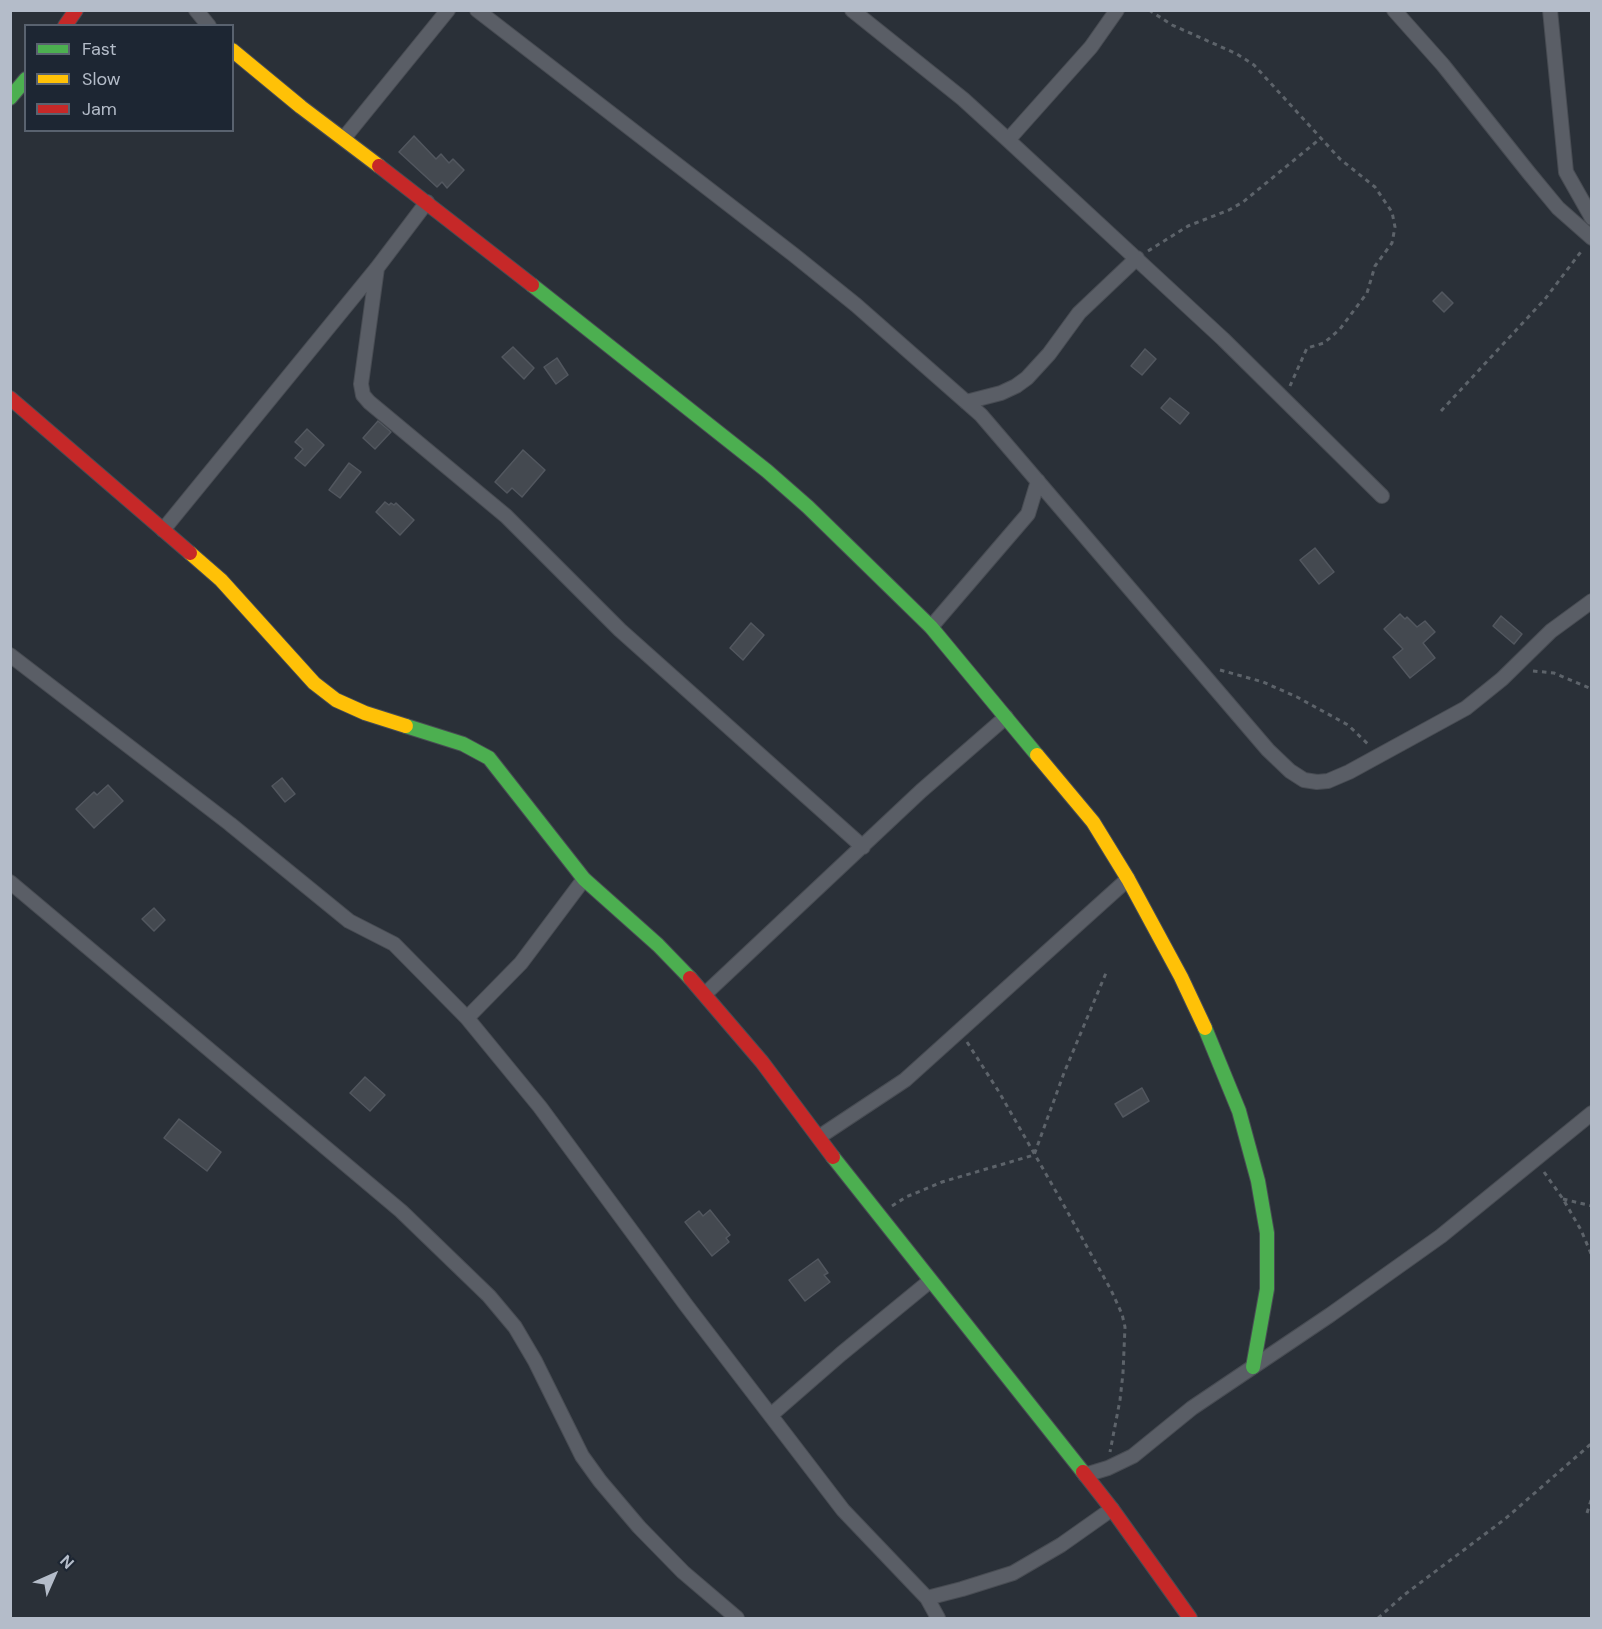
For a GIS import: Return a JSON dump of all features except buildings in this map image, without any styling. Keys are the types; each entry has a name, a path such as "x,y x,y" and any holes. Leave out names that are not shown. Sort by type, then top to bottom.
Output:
{"street":[{"path":"66,24 76,10"},
{"path":"196,10 207,24"},
{"path":"344,138 448,10"},
{"path":"477,10 856,305 992,426 1268,750 1290,771 1304,780 1328,781 1466,708 1502,679 1551,631 1592,601"},
{"path":"852,10 963,99 1137,258 1382,496"},
{"path":"867,22 877,10"},
{"path":"1008,140 1090,47 1117,10"},
{"path":"1394,10 1443,65 1558,208 1591,238"},
{"path":"1550,10 1566,172 1592,218"},
{"path":"234,52 767,471 808,507 931,627 972,673 1093,822 1128,879 1181,977 1212,1042 1239,1111 1258,1181 1267,1233 1268,1289 1253,1367"},
{"path":"10,98 24,81"},
{"path":"163,530 427,202"},
{"path":"966,402 1001,393 1027,378 1049,354 1079,313 1137,258"},
{"path":"376,268 361,384 363,395 506,516 620,630 863,847"},
{"path":"10,398 221,580 314,683 336,700 365,713 463,744 489,758 584,879 658,945 705,994 762,1062 878,1215 1112,1509 1190,1618"},
{"path":"931,627 1028,514 1038,480"},
{"path":"10,655 230,824 349,921 394,944 467,1018 540,1107 686,1305 850,1518 927,1599 938,1618"},
{"path":"705,994 921,791 1006,717"},
{"path":"467,1018 521,963 584,879"},
{"path":"819,1137 906,1080 1128,879"},
{"path":"10,882 401,1211 489,1296 515,1327 582,1456 600,1481 639,1527 683,1572 737,1618"},
{"path":"1085,1475 1108,1468 1133,1456 1192,1408 1330,1315 1441,1236 1592,1113"},
{"path":"771,1415 930,1281"},
{"path":"927,1599 1013,1572 1061,1545 1112,1509"}],"path":[{"path":"1149,10 1172,25 1237,54 1254,65 1340,159 1375,187 1392,212 1395,227 1392,243 1375,266 1367,293 1340,329 1327,341 1307,348 1285,400"},
{"path":"1137,258 1188,226 1243,202 1321,138"},
{"path":"1441,411 1545,299 1591,238"},
{"path":"1191,661 1263,682 1297,697 1348,725 1380,755"},
{"path":"1527,671 1539,670 1554,673 1592,690"},
{"path":"1034,1155 1064,1073 1106,973"},
{"path":"960,1031 999,1092 1111,1290 1122,1314 1125,1327 1120,1400 1108,1468"},
{"path":"878,1215 906,1197 942,1182 1034,1155"},
{"path":"1534,1159 1563,1199 1581,1230 1592,1256"},
{"path":"1563,1199 1592,1206"},
{"path":"1378,1618 1404,1595 1505,1519 1592,1443"},
{"path":"1587,1513 1592,1497"}],"traffic: fast":[{"path":"10,98 24,81"},
{"path":"532,285 767,471 808,507 931,627 1037,755"},
{"path":"406,726 463,744 489,758 584,879 658,945 690,978"},
{"path":"1205,1028 1239,1111 1258,1181 1267,1233 1267,1289 1253,1367"},
{"path":"833,1157 1083,1472"}],"traffic: slow":[{"path":"234,52 301,107 379,166"},
{"path":"190,553 221,580 314,683 336,700 365,713 406,726"},
{"path":"1037,755 1093,822 1128,879 1181,977 1205,1028"}],"traffic: jam":[{"path":"66,24 76,10"},
{"path":"379,166 532,285"},
{"path":"10,398 190,553"},
{"path":"690,978 762,1062 833,1157"},
{"path":"1083,1472 1190,1618"}]}
